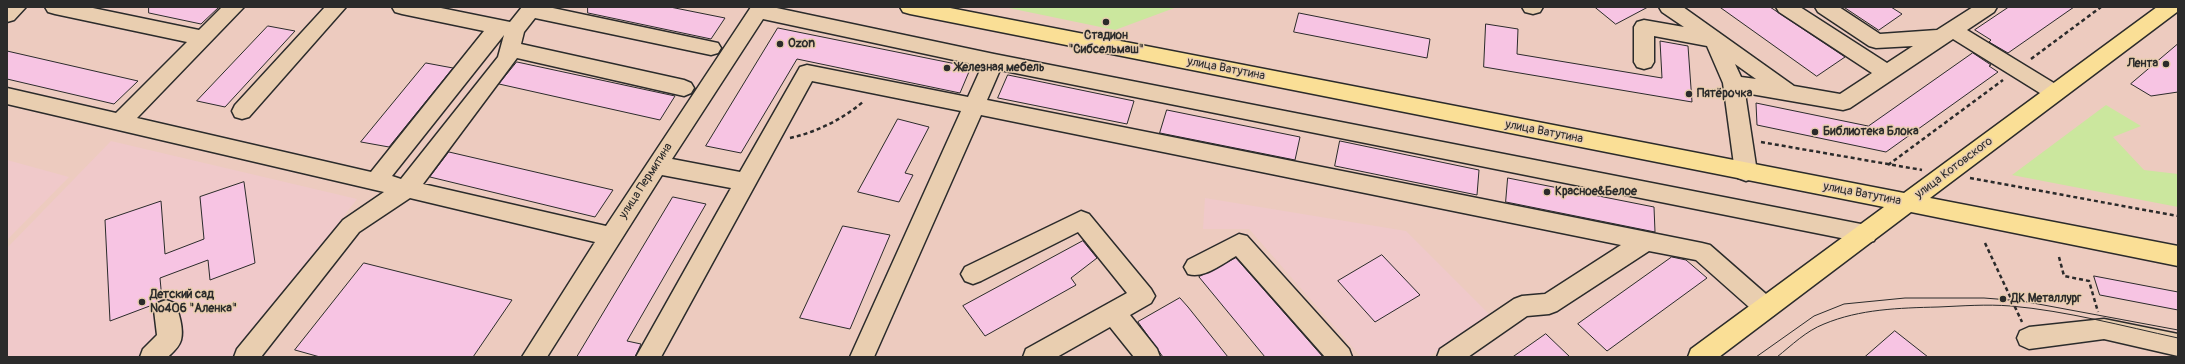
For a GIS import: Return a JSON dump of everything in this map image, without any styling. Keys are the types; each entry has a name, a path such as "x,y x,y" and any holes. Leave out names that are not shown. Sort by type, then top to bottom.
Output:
{"main road":[{"name":"улица Ватутина","path":"910,7 2178,256"},
{"name":"улица Котовского","path":"1700,357 2170,7"}],"street":[{"path":"7,15 16,7"},
{"path":"55,7 204,38"},
{"path":"120,122 234,7"},
{"path":"242,111 336,7"},
{"path":"402,7 508,35 684,88"},
{"path":"1669,7 1790,93"},
{"path":"1786,7 1887,73"},
{"path":"1825,7 1876,41 1948,33 2017,69 2055,93"},
{"path":"1733,83 1843,102 1987,7"},
{"path":"375,182 531,8 711,48"},
{"path":"760,9 994,61 1866,234"},
{"name":"улица Пермитина","path":"534,357 657,165 760,9"},
{"path":"1644,62 1644,27 1715,40"},
{"path":"246,357 352,226 406,189 507,59 508,35"},
{"path":"1715,40 1733,83 1746,172"},
{"path":"862,357 994,61"},
{"path":"648,357 806,72 1702,252 1766,308"},
{"path":"7,96 611,236"},
{"path":"657,165 746,182"},
{"path":"973,274 1081,220 1143,296 1035,357"},
{"path":"1449,357 1522,306 1549,304 1646,241"},
{"path":"1196,267 1239,243 1340,357"},
{"path":"152,357 170,338 166,310"},
{"path":"1114,313 1148,357"},
{"path":"2029,338 2104,330 2178,345"}],"path":[{"path":"1741,139 1888,165 2102,7"},
{"path":"770,139 796,137 820,128 861,104 872,92 874,86"},
{"path":"1968,178 2178,216"},
{"path":"1985,243 2029,338"},
{"path":"2059,257 2064,276 2089,281 2104,330"}],"shaded area":[{"name":"Детский сад №406 \"Аленка\"","path":"111,141 357,199 236,357 7,357 7,248"},
{"path":"7,160 69,177 7,240"},
{"path":"1205,198 1406,231 1490,315 1429,357 1361,357 1249,229 1203,229"}],"green space":[{"name":"Стадион \"Сибсельмаш\"","path":"1004,7 1177,7 1115,30"},
{"path":"2106,105 2141,126 2113,137 2144,170 2178,174 2178,207 2012,175"}],"building":[{"path":"149,7 219,7 201,24 149,13"},
{"path":"588,7 670,7 725,18 711,39 588,13"},
{"path":"1595,7 1648,7 1616,24"},
{"path":"1720,7 1770,7 1845,57 1817,76"},
{"path":"1844,7 1891,7 1902,14 1879,30"},
{"path":"2009,7 2074,7 2008,53 1989,42 1991,40 1975,30"},
{"path":"1299,13 1430,39 1427,58 1294,32"},
{"path":"1486,24 1518,29 1517,54 1662,78 1660,41 1688,46 1692,102 1484,67"},
{"path":"268,26 295,31 225,107 197,101"},
{"path":"778,28 971,67 960,93 797,59 741,153 706,146"},
{"name":"Лента","path":"2178,44 2178,92 2151,96 2131,84"},
{"path":"7,51 138,81 114,104 7,79"},
{"path":"1973,53 1991,65 1989,66 1998,72 1886,152 1757,125 1756,103 1868,126"},
{"path":"517,62 675,96 660,120 499,84"},
{"path":"426,63 453,68 389,147 361,142"},
{"path":"1008,75 1134,101 1127,124 998,98"},
{"path":"1167,110 1300,137 1295,160 1160,133"},
{"path":"898,119 929,127 905,173 913,175 899,202 858,192"},
{"path":"1340,141 1479,170 1477,195 1335,166"},
{"path":"449,152 613,190 595,217 430,177"},
{"path":"1508,178 1654,207 1655,232 1506,202"},
{"path":"244,182 255,263 210,280 208,260 160,278 162,300 110,321 105,220 161,201 165,254 204,239 200,197"},
{"path":"673,197 706,204 627,341 641,344 635,357 577,357"},
{"path":"843,226 890,235 850,329 800,318"},
{"path":"1083,241 1097,258 1071,278 1076,285 985,336 963,306"},
{"path":"1382,255 1420,295 1375,322 1338,281"},
{"path":"1672,257 1686,260 1707,278 1607,351 1578,324"},
{"path":"1236,258 1323,357 1265,357 1199,277"},
{"path":"364,263 512,300 473,357 320,357 295,350"},
{"path":"2094,276 2178,292 2178,310 2100,295"},
{"path":"1180,298 1228,357 1163,357 1138,322"},
{"path":"1895,331 1928,357 1865,357"},
{"path":"1546,334 1570,357 1513,357"}],"tram line":[{"path":"1756,357 1814,316 1844,304 1905,298 1984,298 2022,301 2178,330"},
{"path":"1777,357 1805,334 1824,324 1866,312 1909,308 1974,305 2032,308 2095,319 2178,338"}],"place":[{"name":"Стадион \"Сибсельмаш\"","path":"1106,22"},
{"name":"Ozon","path":"780,44"},
{"name":"Лента","path":"2166,64"},
{"name":"Железная мебель","path":"947,68"},
{"name":"Пятёрочка","path":"1689,94"},
{"name":"Библиотека Блока","path":"1815,132"},
{"name":"Красное&Белое","path":"1547,192"},
{"name":"ДК Металлург","path":"2003,299"},
{"name":"Детский сад №406 \"Аленка\"","path":"142,302"}]}
